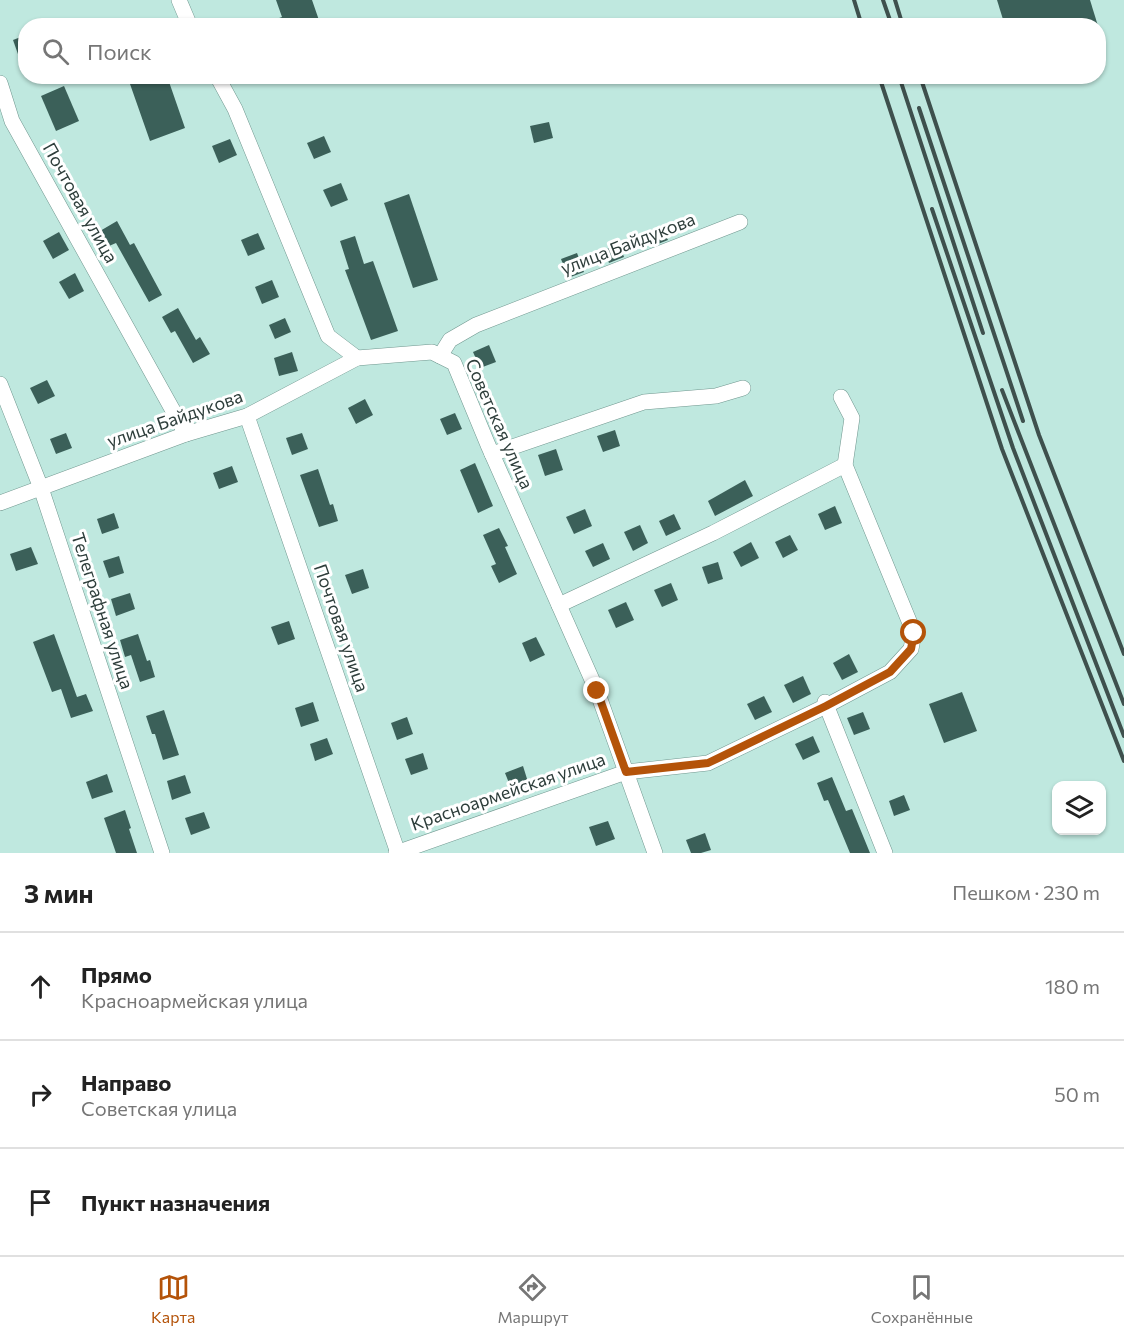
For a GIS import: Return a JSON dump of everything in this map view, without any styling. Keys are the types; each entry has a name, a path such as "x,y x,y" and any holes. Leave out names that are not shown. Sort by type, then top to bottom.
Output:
{"street":[{"path":"179,0 187,18"},
{"name":"Почтовая улица","path":"0,83 12,121 186,434"},
{"path":"221,84 235,109 328,336 357,358"},
{"name":"улица Байдукова","path":"440,356 450,340 476,325 740,222"},
{"name":"Советская улица","path":"357,358 432,352 454,363 597,691 655,853"},
{"name":"улица Байдукова","path":"0,503 186,434 247,416 357,358"},
{"name":"Телеграфная улица","path":"0,384 41,488 162,853"},
{"path":"492,454 644,402 716,396 743,388"},
{"path":"559,605 713,533 845,465 852,418 841,397"},
{"name":"Почтовая улица","path":"247,416 397,853"},
{"name":"Красноармейская улица","path":"397,853 626,772 708,763 890,672 911,649 914,633 845,465"},
{"path":"826,704 885,853"}],"building":[{"path":"276,0 312,0 318,18 279,18 282,17"},
{"path":"997,0 1090,0 1096,18 1003,18"},
{"path":"18,38 18,54 13,40"},
{"path":"130,84 170,84 185,128 150,141"},
{"path":"64,86 79,121 56,131 41,96"},
{"path":"549,122 553,138 534,143 530,126"},
{"path":"324,136 331,152 314,159 307,143"},
{"path":"230,139 237,155 219,163 212,146"},
{"path":"341,183 348,200 331,207 323,190"},
{"path":"409,194 438,280 413,288 384,203"},
{"path":"117,221 130,245 134,243 162,295 149,302 116,243 109,246 100,231"},
{"path":"663,228 668,240 653,246 648,233"},
{"path":"59,232 69,250 53,259 43,241"},
{"path":"258,233 265,249 248,256 241,240"},
{"path":"355,236 364,264 373,261 398,331 371,340 345,270 349,269 340,241"},
{"path":"619,244 624,257 609,263 604,250"},
{"path":"577,253 584,272 568,278 561,259"},
{"path":"75,273 84,291 69,299 59,282"},
{"path":"272,280 279,297 262,304 255,287"},
{"path":"178,308 196,340 200,337 210,354 193,363 175,331 171,333 162,317"},
{"path":"285,318 291,332 275,339 269,325"},
{"path":"489,345 496,362 480,368 473,352"},
{"path":"292,352 298,371 279,376 274,358"},
{"path":"47,380 55,396 38,404 30,388"},
{"path":"365,399 373,415 356,424 348,408"},
{"path":"455,413 462,429 447,435 440,419"},
{"path":"615,430 620,446 603,452 597,436"},
{"path":"66,433 72,448 56,454 50,439"},
{"path":"302,433 308,449 292,455 286,438"},
{"path":"556,449 563,470 545,476 538,455"},
{"path":"475,463 493,506 478,513 460,470"},
{"path":"232,466 238,482 219,489 213,473"},
{"path":"318,469 338,521 319,527 300,475"},
{"path":"745,480 753,496 715,516 708,501"},
{"path":"835,506 842,523 825,530 818,514"},
{"path":"585,509 592,526 574,534 566,517"},
{"path":"114,513 119,528 102,534 97,519"},
{"path":"674,514 681,529 666,536 659,521"},
{"path":"640,525 648,543 633,551 624,532"},
{"path":"499,528 508,546 505,547 517,574 499,583 491,566 496,564 483,535"},
{"path":"790,535 798,550 783,558 775,542"},
{"path":"751,542 759,558 741,567 733,552"},
{"path":"603,543 610,559 593,567 585,551"},
{"path":"31,547 38,564 16,571 10,554"},
{"path":"119,556 124,573 109,578 103,561"},
{"path":"718,562 723,579 708,584 702,567"},
{"path":"363,569 369,588 352,594 345,575"},
{"path":"671,583 678,600 662,607 654,590"},
{"path":"130,593 135,609 116,616 111,599"},
{"path":"626,602 634,620 616,628 608,610"},
{"path":"289,621 295,639 278,645 271,627"},
{"path":"54,634 77,697 86,694 93,711 71,718 61,689 52,692 33,642"},
{"path":"138,634 155,677 140,682 131,655 125,657 120,640"},
{"path":"536,637 545,655 530,662 522,643"},
{"path":"849,654 858,672 842,680 833,663"},
{"path":"803,676 811,694 793,703 784,685"},
{"path":"962,692 977,731 944,743 929,704"},
{"path":"764,696 772,712 755,720 747,704"},
{"path":"313,702 319,721 301,727 295,708"},
{"path":"164,710 179,755 163,760 155,734 152,734 146,716"},
{"path":"863,712 870,729 854,735 847,718"},
{"path":"407,717 413,734 397,740 391,723"},
{"path":"813,736 820,752 803,760 795,744"},
{"path":"327,738 333,754 315,761 310,744"},
{"path":"423,753 428,769 411,775 405,759"},
{"path":"523,766 528,782 511,788 505,773"},
{"path":"107,774 113,792 92,799 86,782"},
{"path":"185,775 191,793 172,800 167,781"},
{"path":"832,777 846,811 852,809 870,853 850,853 828,800 824,801 817,783"},
{"path":"904,795 910,810 894,816 889,801"},
{"path":"125,810 137,853 116,853 104,818"},
{"path":"204,812 210,828 191,835 185,818"},
{"path":"608,821 615,839 596,846 589,827"},
{"path":"705,833 711,850 691,853 686,840"}],"railway":[{"path":"854,0 860,18"},
{"path":"883,0 889,18"},
{"path":"895,0 901,18"},
{"path":"882,84 1002,449 1124,761"},
{"path":"902,84 983,333"},
{"path":"923,84 1039,435 1124,654"},
{"path":"919,108 1023,421"},
{"path":"932,209 1013,448 1124,736"},
{"path":"1002,390 1124,704"}],"route":[{"path":"597,691 626,772 708,763 890,672 911,649 914,633"}]}
